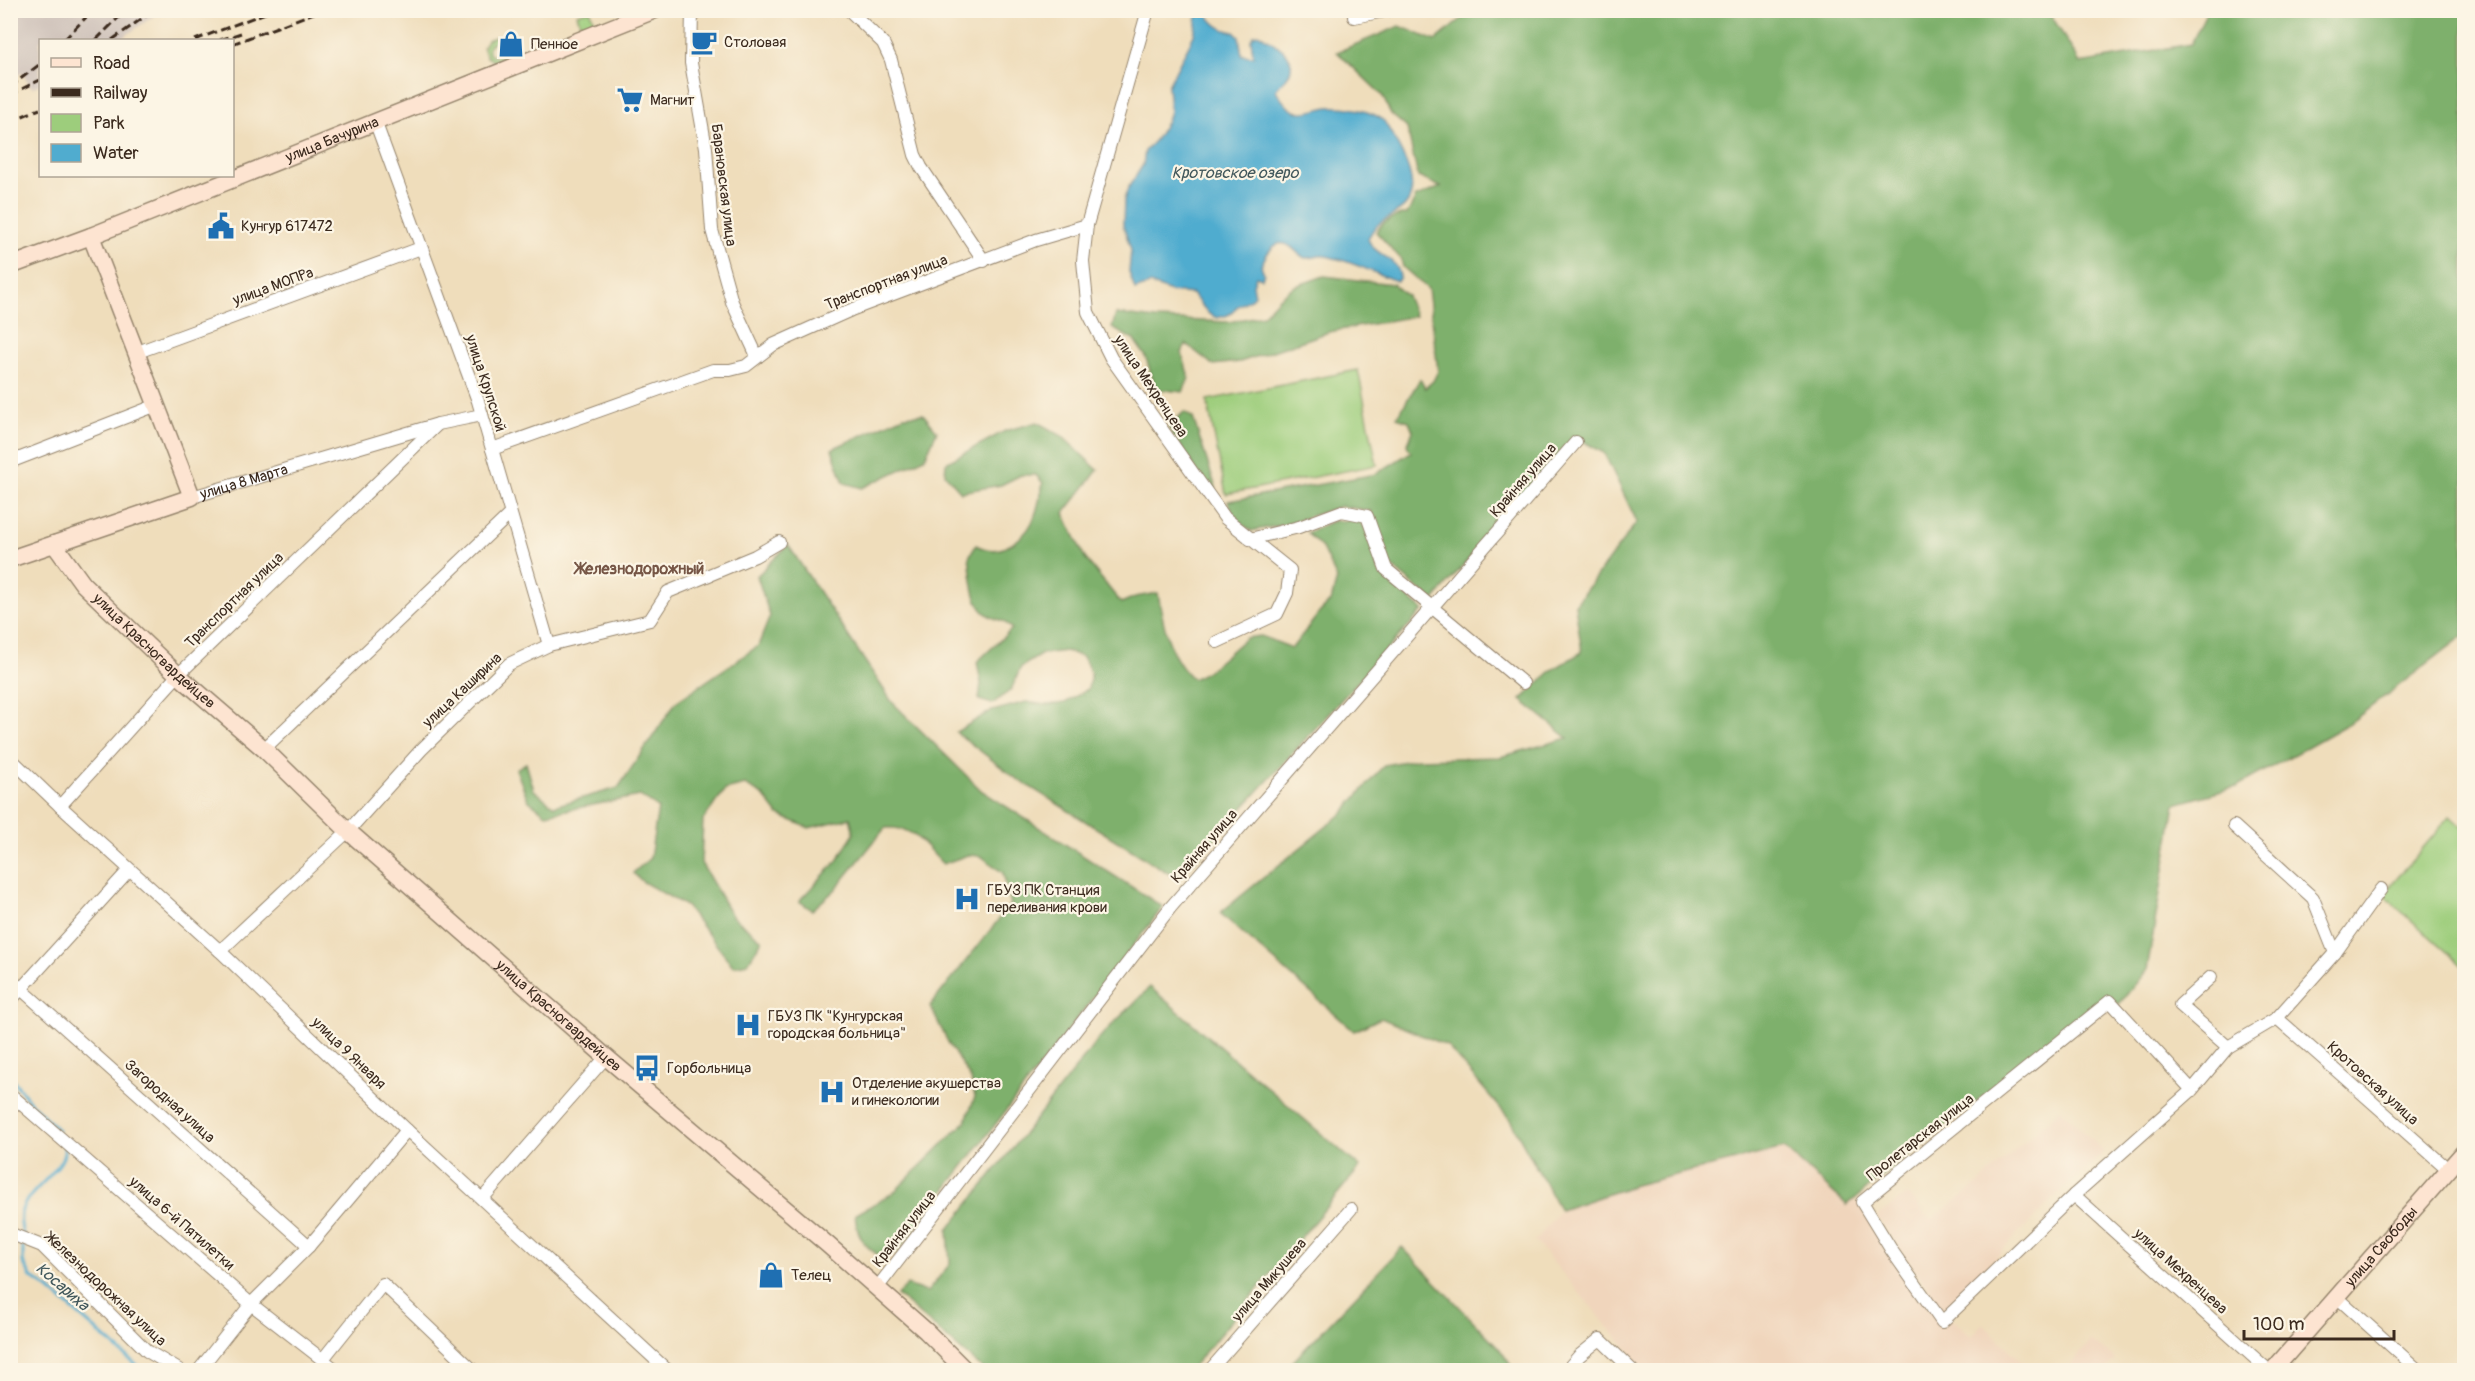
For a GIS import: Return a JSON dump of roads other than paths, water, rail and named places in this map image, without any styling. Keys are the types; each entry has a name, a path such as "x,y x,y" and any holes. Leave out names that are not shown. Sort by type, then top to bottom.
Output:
{"street":[{"name":"улица Бачурина","path":"10,266 377,129 655,10"},
{"name":"Барановская улица","path":"692,10 691,63 706,148 712,230 732,302 757,356"},
{"path":"849,10 883,43 891,60 915,155 984,261"},
{"path":"1087,225 1148,10"},
{"path":"1353,17 1390,10"},
{"name":"улица Крупской","path":"377,129 470,378 549,645"},
{"name":"Транспортная улица","path":"492,449 713,370 730,370 746,366 773,345 851,310 1059,232 1087,225"},
{"name":"улица Мехренцева","path":"1087,225 1083,261 1088,312 1107,350 1225,518 1290,570 1287,593 1277,614 1217,642"},
{"path":"91,236 192,497"},
{"name":"улица МОПРа","path":"135,353 421,248"},
{"path":"10,462 157,405"},
{"name":"улица 8 Марта","path":"10,559 192,497 438,424 482,415"},
{"name":"Транспортная улица","path":"60,806 178,675 438,424"},
{"name":"Крайняя улица","path":"877,1288 1170,908 1576,442"},
{"path":"1250,539 1299,527 1342,511 1367,516 1386,569 1522,682"},
{"path":"264,749 510,515"},
{"name":"улица Каширина","path":"220,951 348,831 421,750 492,678 518,659 549,645 650,620 668,592 755,556 779,542"},
{"name":"улица Красногвардейцев","path":"54,544 83,584 178,675 264,749 348,831 606,1057 877,1288 926,1331 966,1371"},
{"name":"улица 9 Января","path":"10,758 129,870 220,951 407,1130 667,1371"},
{"path":"2234,826 2313,898 2335,953"},
{"path":"10,1001 129,870"},
{"name":"Пролетарская улица","path":"2192,1090 2110,1001 1862,1202 1892,1251 1942,1322 2074,1195 2192,1090 2228,1047 2277,1018 2335,953 2380,889"},
{"path":"2211,977 2180,1005 2228,1047"},
{"name":"Загородная улица","path":"10,979 309,1246"},
{"name":"Кротовская улица","path":"2277,1018 2449,1170"},
{"path":"483,1198 606,1057"},
{"name":"улица 6-й Пятилетки","path":"10,1094 251,1304 336,1371"},
{"path":"199,1371 251,1304 309,1246 407,1130"},
{"name":"улица Свободы","path":"2273,1371 2464,1152"},
{"name":"улица Мехренцева","path":"2074,1195 2268,1371"},
{"name":"улица Микушева","path":"1210,1371 1351,1209"},
{"name":"Железнодорожная улица","path":"20,1236 42,1246 147,1351 179,1371"},
{"path":"323,1359 383,1284 473,1371"},
{"path":"2338,1298 2418,1371"},
{"path":"1567,1371 1579,1356 1600,1339 1632,1371"}],"water":[{"name":"Кротовское озеро","path":"1198,11 1206,11 1217,25 1234,32 1239,37 1242,55 1253,56 1251,39 1254,35 1259,34 1284,51 1291,62 1291,69 1276,90 1292,110 1303,112 1342,107 1365,111 1384,121 1408,166 1411,191 1408,202 1399,211 1377,225 1368,239 1375,249 1395,265 1400,278 1397,281 1334,258 1304,257 1286,244 1281,244 1272,248 1263,261 1262,278 1256,276 1253,285 1255,295 1228,315 1217,318 1209,314 1192,294 1171,292 1150,284 1135,290 1129,272 1131,250 1123,225 1124,200 1128,188 1143,165 1145,151 1167,121 1170,111 1168,86 1194,35"}],"waterway":[{"name":"Косариха","path":"10,1076 30,1102 58,1130"},
{"name":"Косариха","path":"23,1235 21,1224 23,1207 61,1162 64,1147"},
{"name":"Косариха","path":"23,1242 23,1262 31,1277 49,1289 142,1370"}],"railway":[{"path":"65,39 93,10"},
{"path":"97,39 126,10"},
{"path":"113,39 154,10"},
{"path":"198,39 273,10"},
{"path":"234,43 322,10"},
{"path":"223,39 241,33"},
{"path":"10,87 39,65"},
{"path":"10,95 39,80"},
{"path":"10,121 39,109"}],"place":[{"name":"Столовая","path":"704,42"},
{"name":"Пенное","path":"511,44"},
{"name":"Магнит","path":"630,100"},
{"name":"Кунгур 617472","path":"221,226"},
{"name":"ГБУЗ ПК Станция переливания крови","path":"967,899"},
{"name":"ГБУЗ ПК \"Кунгурская городская больница\"","path":"748,1025"},
{"name":"Горбольница","path":"647,1068"},
{"name":"Отделение акушерства и гинекологии","path":"832,1092"},
{"name":"Телец","path":"771,1275"}],"district":[{"name":"Железнодорожный","path":"640,568"}]}
